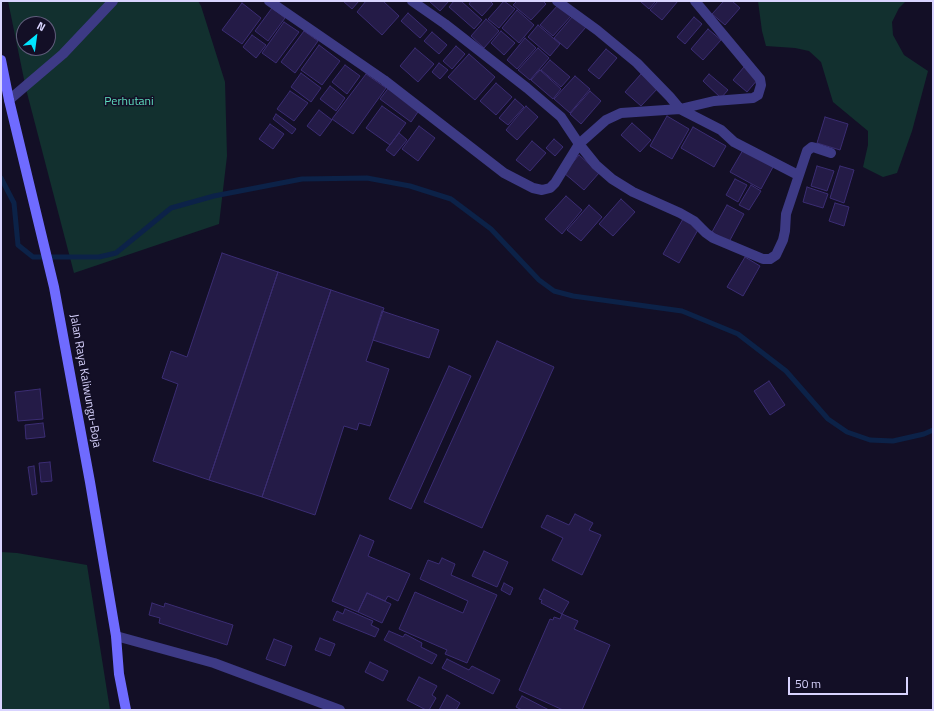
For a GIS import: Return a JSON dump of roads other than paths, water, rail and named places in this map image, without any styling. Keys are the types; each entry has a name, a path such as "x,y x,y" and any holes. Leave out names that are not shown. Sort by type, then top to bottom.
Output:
{"main road":[{"name":"Jalan Raya Kaliwungu-Boja","path":"1,60 9,100 54,287 90,482 116,636 119,674 126,710"}],"street":[{"path":"9,100 62,54 113,1"},
{"path":"269,1 384,80 504,173 533,188 542,190 550,188 555,183 579,144 606,120 621,113 680,109 714,101 753,98 758,95 761,90 760,79 695,1"},
{"path":"412,1 445,24 533,92 561,117 579,144 596,165 612,179 633,192 680,213 694,221 713,238 763,259 770,259 776,255 783,240 786,214 807,151 812,147 831,153"},
{"path":"557,1 597,30 637,63 680,109 721,130 734,142 798,175"},
{"path":"116,636 214,663 340,710"}],"waterway":[{"path":"1,178 14,203 18,245 33,257 99,257 116,253 171,208 214,196 302,179 367,178 410,186 451,199 491,229 539,280 554,291 573,296 682,311 738,334 786,371 828,419 847,432 870,440 893,441 924,434 933,430"}],"park label":[{"name":"Perhutani","path":"129,102"}]}
